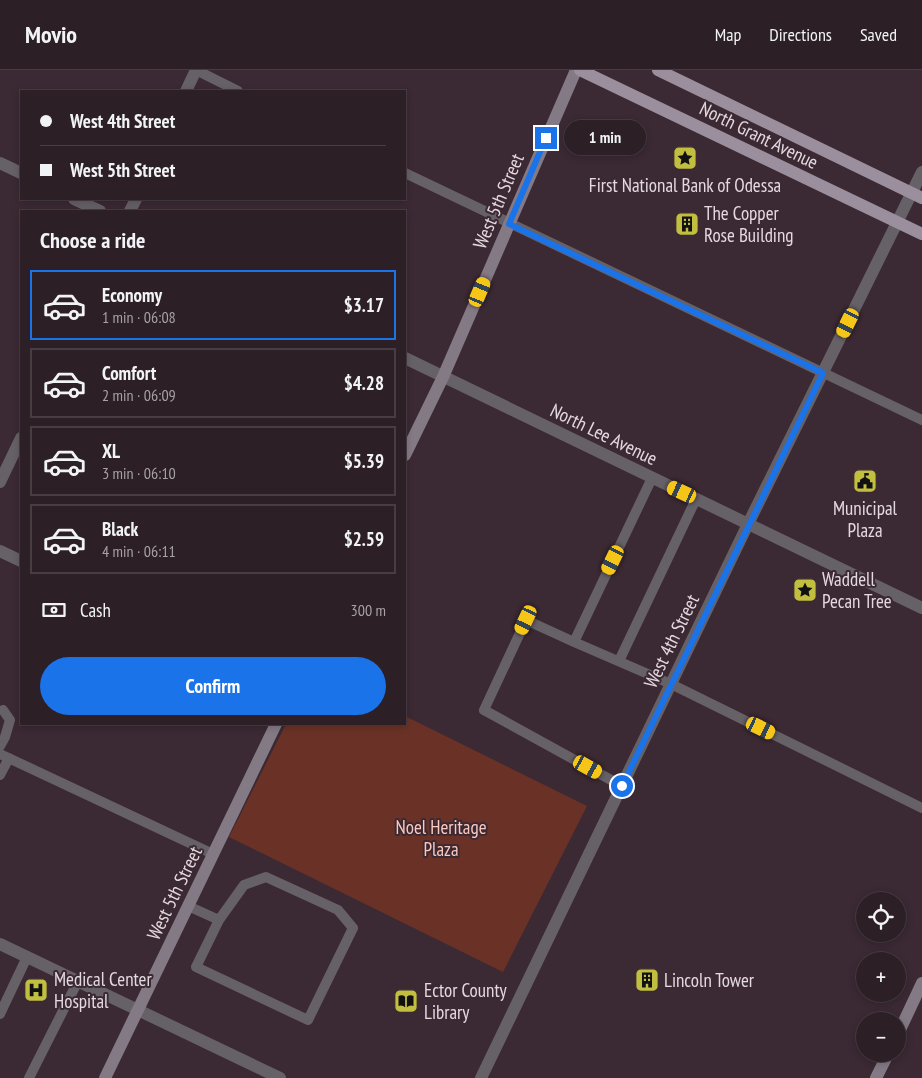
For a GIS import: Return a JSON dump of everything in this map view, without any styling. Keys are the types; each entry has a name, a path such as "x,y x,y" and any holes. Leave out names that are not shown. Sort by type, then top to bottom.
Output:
{"main road":[{"name":"North Grant Avenue","path":"580,70 922,234"},
{"name":"North Grant Avenue","path":"658,70 917,195"}],"street":[{"path":"186,90 196,70"},
{"name":"West 5th Street","path":"406,453 443,377 576,70"},
{"path":"0,163 20,173"},
{"name":"West 4th Street","path":"481,1078 748,524 897,222 917,195 922,172"},
{"path":"76,200 98,210"},
{"name":"North Lee Avenue","path":"406,358 922,608"},
{"path":"0,482 20,440"},
{"path":"0,551 20,561"},
{"name":"West 5th Street","path":"105,1078 276,725"},
{"path":"0,944 280,1078"},
{"path":"906,1020 919,998 922,983"},
{"path":"876,1078 884,1062"}],"lane":[{"path":"196,70 236,90"},
{"path":"406,173 922,420"},
{"path":"574,642 652,478"},
{"path":"619,661 696,499"},
{"path":"622,786 484,710 526,620 671,684 922,808"},
{"path":"0,746 10,720 3,710"},
{"path":"0,775 4,756 213,854"},
{"path":"266,877 338,910 353,928 308,1020 196,967 219,920 244,885 266,877"},
{"path":"188,906 219,920"},
{"path":"0,1014 4,997 27,957"},
{"path":"29,1078 78,981"}],"green space":[{"name":"Noel Heritage Plaza","path":"406,716 587,806 503,972 229,837 285,725 406,725"}],"place":[{"name":"First National Bank of Odessa","path":"685,158"},
{"name":"The Copper Rose Building","path":"687,224"},
{"name":"Municipal Plaza","path":"865,481"},
{"name":"Waddell Pecan Tree","path":"805,590"},
{"name":"Lincoln Tower","path":"647,980"},
{"name":"Medical Center Hospital","path":"36,990"},
{"name":"Ector County Library","path":"406,1001"}],"route":[{"path":"546,138 509,224 823,373 622,786"}]}
